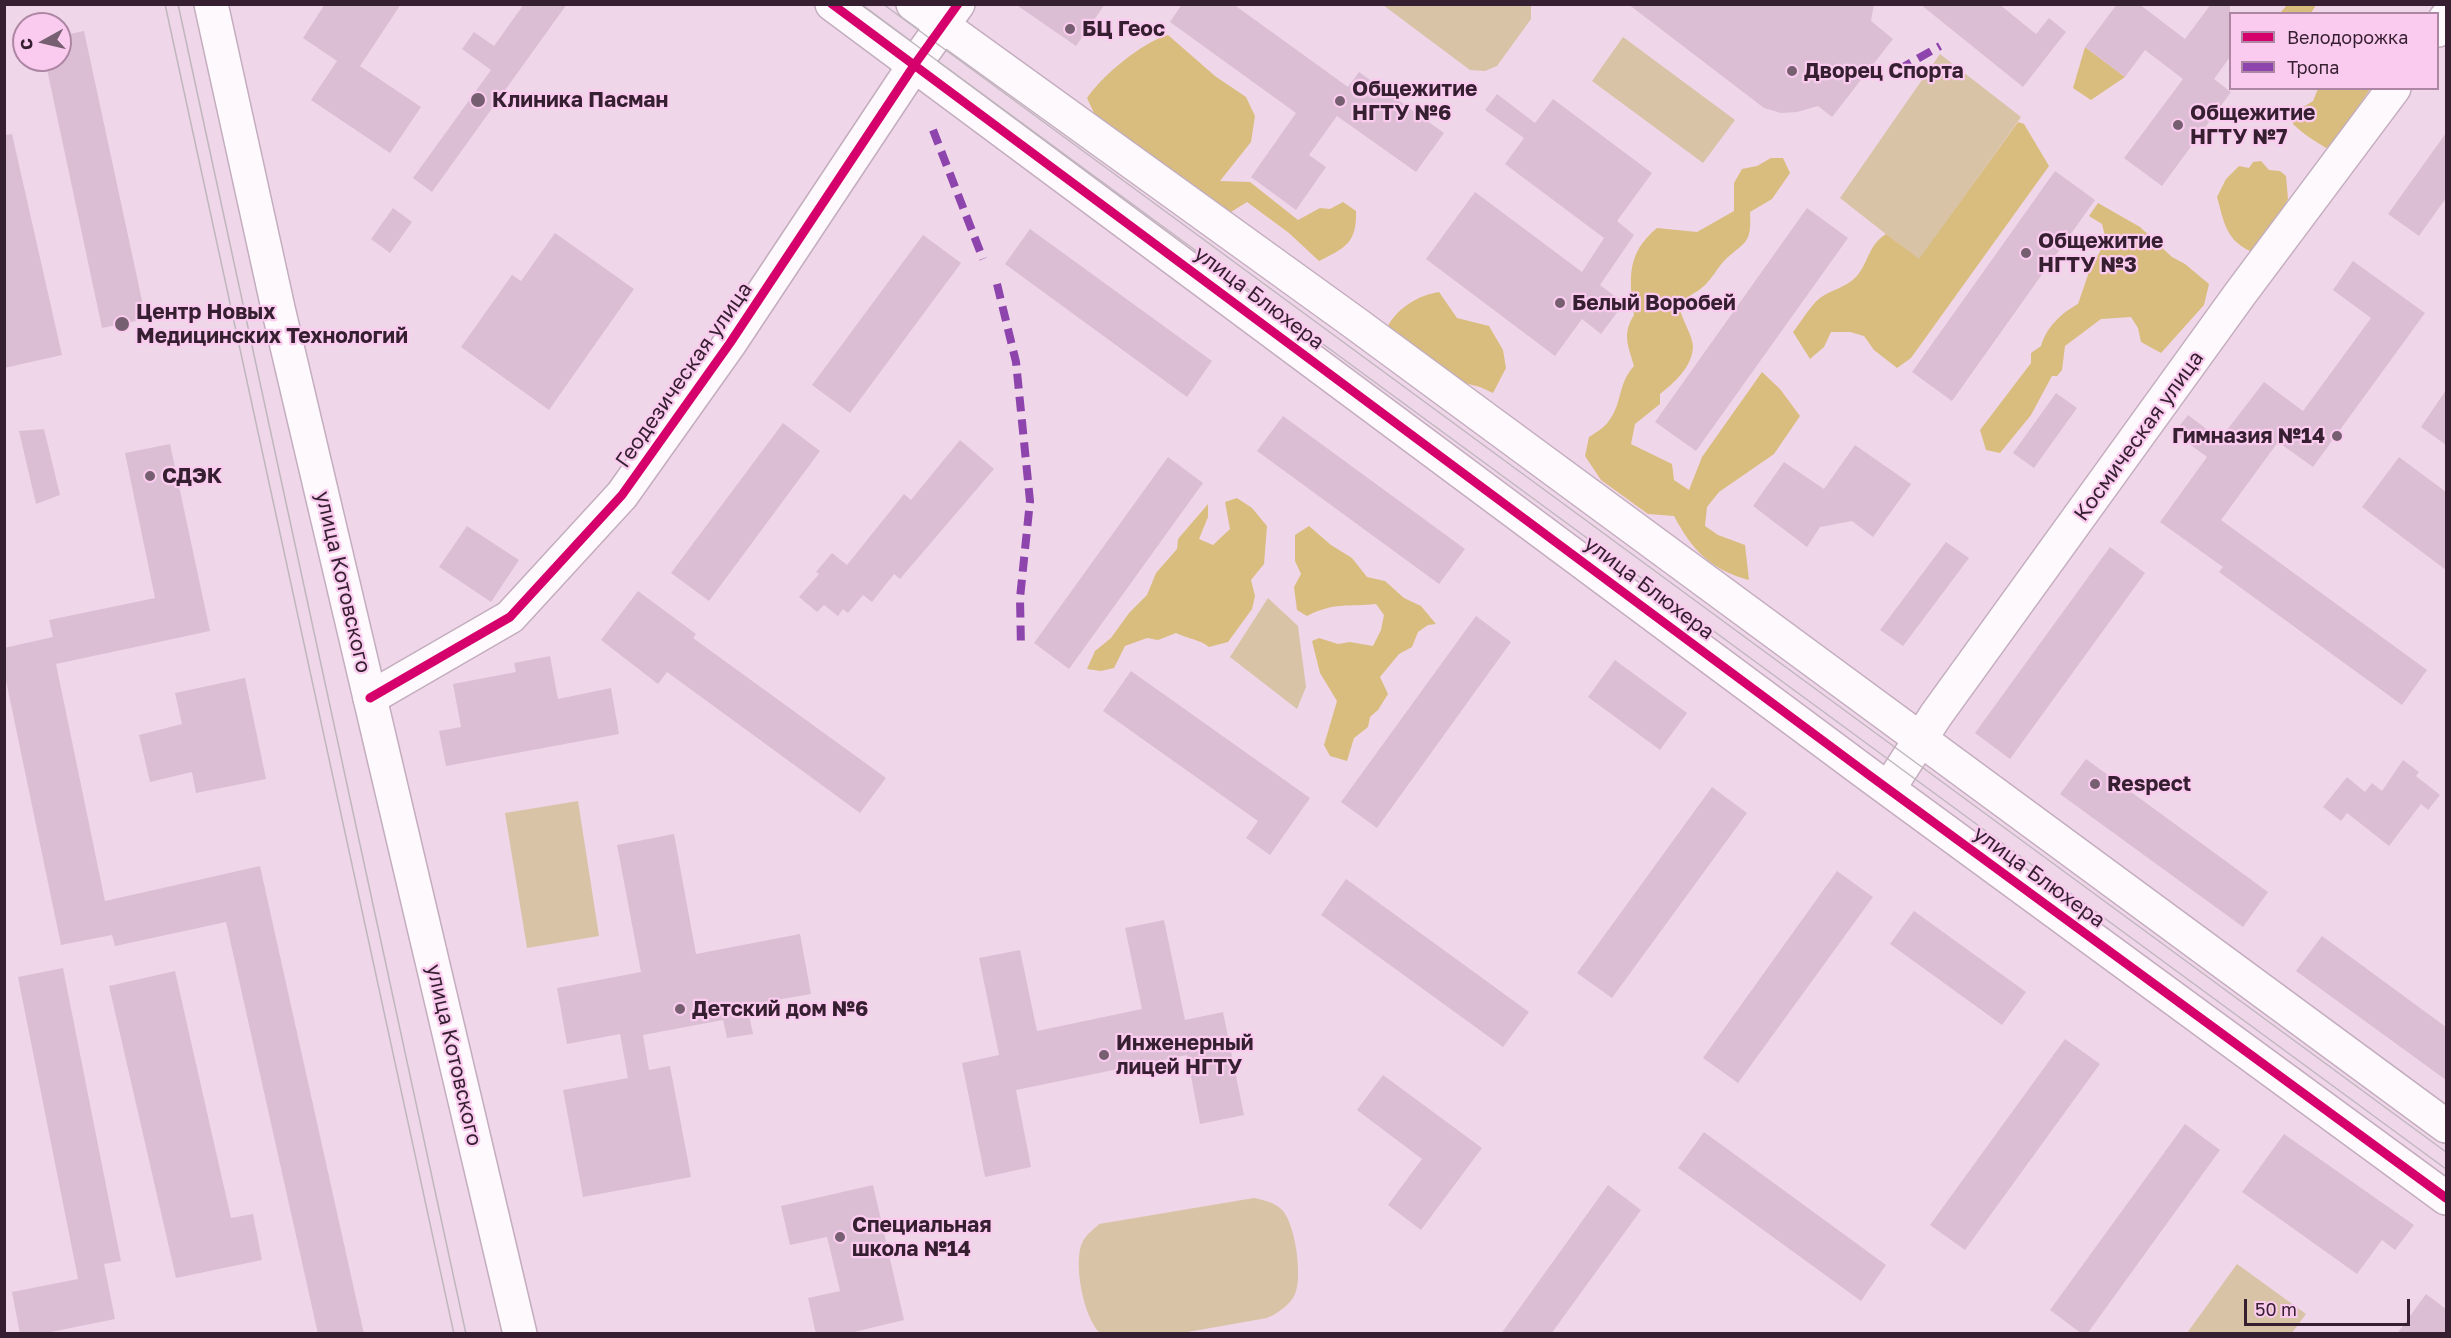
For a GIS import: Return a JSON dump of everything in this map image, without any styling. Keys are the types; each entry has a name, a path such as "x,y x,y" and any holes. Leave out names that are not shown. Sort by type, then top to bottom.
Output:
{"street":[{"name":"улица Котовского","path":"211,4 278,308 520,1334"},
{"name":"улица Блюхера","path":"832,4 2446,1198"},
{"name":"улица Блюхера","path":"913,4 950,15 1355,323 2446,1126"},
{"name":"Геодезическая улица","path":"370,698 510,617 622,495 736,333 950,15"},
{"name":"Космическая улица","path":"1889,788 1921,738 2240,294 2393,90"}],"shaded area":[{"path":"2287,4 2316,5 2312,12 2281,12"},
{"path":"1383,5 1531,5 1531,19 1497,66 1485,71 1470,70"},
{"path":"1168,35 1215,76 1246,97 1255,116 1251,142 1220,181 1250,182 1298,220 1320,208 1330,209 1343,202 1356,211 1354,230 1348,243 1319,261 1289,233 1247,202 1231,212 1095,115 1087,98 1094,89 1135,52"},
{"path":"1623,37 1735,120 1703,163 1592,81"},
{"path":"2085,47 2125,77 2091,100 2073,88"},
{"path":"1940,54 2021,117 1919,260 1840,198"},
{"path":"2318,90 2369,90 2336,141 2326,148 2293,124 2294,113 2313,101"},
{"path":"2018,122 2024,124 2049,166 1911,358 1897,368 1874,350 1864,336 1850,332 1831,332 1824,347 1810,359 1793,332 1813,305 1820,298 1857,276 1872,248 1886,234 1919,259"},
{"path":"1771,158 1783,158 1790,173 1772,199 1750,212 1750,231 1745,242 1723,262 1702,288 1683,304 1680,310 1693,343 1690,361 1677,379 1660,394 1660,404 1635,424 1631,444 1672,464 1674,480 1689,490 1702,457 1762,372 1780,389 1800,416 1774,454 1719,492 1707,507 1705,526 1718,535 1745,545 1749,580 1724,571 1704,557 1688,539 1674,516 1648,514 1601,480 1585,456 1589,437 1604,426 1613,415 1625,380 1634,366 1627,334 1634,315 1631,289 1632,267 1640,247 1657,228 1697,232 1734,211 1734,183 1742,169 1757,166"},
{"path":"2261,161 2269,170 2280,171 2286,176 2288,199 2268,233 2250,251 2230,235 2217,197 2226,179 2239,166 2249,168 2253,162"},
{"path":"2098,203 2140,227 2172,257 2185,264 2209,284 2204,305 2161,353 2141,342 2138,328 2131,317 2101,319 2065,346 2062,370 2057,376 2052,376 2031,415 2000,453 1986,450 1980,430 2031,363 2031,353 2041,346 2050,327 2060,316 2078,304 2089,272 2106,240 2102,224 2089,216"},
{"path":"1439,292 1457,318 1489,326 1503,350 1506,368 1493,393 1453,380 1432,358 1415,349 1387,328 1408,304 1423,296"},
{"path":"1237,498 1252,508 1267,526 1264,564 1251,580 1255,596 1252,609 1228,642 1209,647 1176,633 1158,640 1147,638 1125,646 1114,668 1101,671 1087,669 1095,651 1111,638 1129,613 1147,595 1156,573 1177,549 1178,539 1208,504 1208,517 1199,539 1213,545 1230,529 1225,502"},
{"path":"1309,526 1331,545 1352,558 1367,577 1385,581 1404,598 1421,606 1436,624 1428,625 1418,632 1412,647 1399,654 1380,677 1388,694 1378,710 1370,717 1368,727 1354,738 1347,761 1330,756 1324,745 1337,701 1320,673 1312,641 1319,638 1338,644 1350,642 1373,646 1381,630 1384,615 1376,604 1333,607 1307,616 1297,610 1294,587 1301,574 1295,561 1295,535"},
{"path":"1268,598 1298,626 1306,687 1297,709 1230,657"},
{"path":"578,801 599,936 527,948 505,813"},
{"path":"1254,1198 1280,1208 1290,1224 1296,1249 1298,1275 1295,1294 1283,1308 1267,1318 1182,1333 1100,1333 1094,1326 1081,1289 1079,1262 1083,1241 1099,1224"},
{"path":"2237,1264 2306,1314 2292,1333 2187,1333"}],"building":[{"path":"325,4 401,4 360,66 421,107 390,153 311,100 337,61 303,38"},
{"path":"524,4 567,4 432,192 413,178 491,70 462,49 474,32 494,46"},
{"name":"БЦ Геос","path":"1015,4 1105,4 1076,46"},
{"name":"Общежитие НГТУ №6","path":"1182,4 1233,4 1348,87 1359,72 1444,133 1416,172 1337,116 1309,155 1326,167 1296,210 1251,177 1296,113 1170,22"},
{"name":"Дворец Спорта","path":"1628,4 1874,4 1871,21 1893,39 1832,117 1818,106 1797,112 1781,113 1764,108"},
{"path":"1920,4 1999,4 2036,34 2049,18 2066,32 2023,87"},
{"name":"Общежитие НГТУ №7","path":"2117,4 2139,4 2185,39 2211,4 2230,4 2229,58 2214,79 2231,92 2162,186 2124,158 2183,79 2145,50 2125,77 2085,47"},
{"path":"84,31 146,319 102,328 48,72 72,72 72,34"},
{"path":"1497,94 1535,123 1553,99 1652,173 1617,221 1634,235 1600,285 1624,303 1601,334 1582,319 1555,356 1426,259 1475,192 1582,272 1604,238 1505,164 1524,138 1485,110"},
{"path":"2446,133 2446,198 2419,236 2388,214"},
{"path":"12,134 62,355 4,368 4,135"},
{"name":"Общежитие НГТУ №3","path":"2055,171 2095,200 1952,401 1912,372"},
{"path":"393,208 412,222 390,253 371,239"},
{"path":"1807,208 1848,238 1696,451 1655,422"},
{"path":"1030,229 1212,361 1187,397 1005,264"},
{"path":"555,233 634,289 549,410 461,347 512,275 521,281"},
{"path":"923,235 961,263 850,413 812,385"},
{"path":"2353,261 2425,313 2313,467 2278,442 2221,520 2427,670 2402,705 2219,572 2223,567 2160,522 2207,457 2174,433 2188,415 2220,439 2264,382 2303,411 2371,318 2333,290"},
{"path":"2446,390 2446,445 2421,427"},
{"path":"2056,393 2077,408 2034,468 2013,453"},
{"path":"1283,416 1465,549 1439,584 1257,451"},
{"path":"783,423 820,451 709,601 671,573"},
{"path":"44,429 60,495 36,504 19,431"},
{"path":"960,440 994,469 900,579 894,574 872,602 863,595 848,613 843,609 838,616 824,605 817,612 799,597 819,574 816,572 832,553 847,565 904,494 911,500"},
{"path":"170,444 210,631 56,664 105,901 260,866 364,1334 318,1334 226,922 115,946 112,935 61,945 4,671 4,648 53,637 49,620 155,598 125,453"},
{"path":"1855,445 1911,484 1873,537 1852,521 1820,527 1807,547 1753,506 1784,462 1824,489"},
{"path":"1168,457 1203,483 1069,669 1034,643"},
{"path":"2399,457 2446,492 2446,570 2362,507"},
{"path":"467,526 519,560 491,602 439,567"},
{"path":"1946,542 1969,558 1903,646 1880,630"},
{"path":"2110,547 2145,573 2010,759 1975,733"},
{"path":"638,591 696,634 693,638 886,778 860,813 667,672 658,684 601,640"},
{"path":"1476,616 1511,642 1377,828 1341,802"},
{"path":"550,656 558,699 611,688 619,734 446,766 439,731 461,727 453,684 516,672 514,663"},
{"path":"1615,660 1687,713 1660,750 1588,697"},
{"path":"1131,671 1310,798 1270,855 1246,838 1258,821 1103,711"},
{"path":"245,678 266,779 196,793 192,772 150,782 139,735 182,724 175,693"},
{"path":"2086,759 2268,892 2243,927 2060,794"},
{"path":"2403,760 2419,772 2416,776 2440,795 2428,810 2421,804 2389,846 2347,813 2341,821 2323,807 2347,777 2365,792 2372,783 2382,791"},
{"path":"1712,787 1747,813 1612,998 1577,973"},
{"path":"674,834 696,954 800,934 811,994 747,1005 753,1034 727,1038 723,1020 643,1035 649,1070 670,1066 691,1177 583,1197 563,1090 628,1078 620,1034 567,1044 557,988 641,972 617,845"},
{"path":"1837,871 1873,897 1738,1083 1703,1058"},
{"path":"1346,879 1529,1012 1503,1047 1321,915"},
{"path":"1914,911 2026,992 2002,1025 1890,944"},
{"name":"Инженерный лицей НГТУ","path":"1164,920 1185,1020 1223,1012 1244,1115 1200,1124 1187,1055 1016,1090 1031,1167 985,1177 962,1063 999,1055 979,958 1020,950 1037,1031 1142,1009 1125,928"},
{"path":"2322,936 2446,1027 2446,1080 2296,971"},
{"path":"63,968 121,1261 104,1264 115,1319 41,1334 20,1334 12,1292 78,1279 18,977"},
{"path":"175,971 231,1218 253,1214 262,1260 176,1278 109,986"},
{"path":"2065,1039 2100,1064 1965,1250 1930,1225"},
{"path":"1383,1075 1482,1148 1421,1230 1388,1205 1422,1159 1357,1110"},
{"path":"2185,1124 2220,1150 2087,1334 2082,1334 2050,1310"},
{"path":"1704,1132 1886,1265 1861,1301 1678,1168"},
{"path":"2284,1134 2414,1225 2395,1250 2382,1240 2357,1274 2242,1192"},
{"path":"873,1185 904,1320 846,1334 816,1334 808,1298 840,1291 827,1237 790,1245 781,1206"},
{"path":"1608,1185 1641,1210 1551,1334 1501,1334"},
{"path":"2426,1294 2446,1309 2446,1334 2397,1334"}],"tram line":[{"path":"165,4 454,1334"},
{"path":"178,4 466,1334"},
{"path":"860,4 2446,1169"},
{"path":"883,4 2446,1152"}],"marked path":[{"path":"1898,70 1940,46"},
{"path":"933,130 983,259"},
{"path":"997,284 1016,362 1030,501 1020,598 1021,648"}],"cycle path":[{"path":"832,4 1869,775 2446,1198"},
{"path":"370,698 510,617 622,495 730,343 915,64 958,4"}],"place":[{"name":"БЦ Геос","path":"1070,29"},
{"name":"Дворец Спорта","path":"1792,71"},
{"name":"Клиника Пасман","path":"478,100"},
{"name":"Общежитие НГТУ №6","path":"1340,101"},
{"name":"Общежитие НГТУ №7","path":"2178,125"},
{"name":"Общежитие НГТУ №3","path":"2026,253"},
{"name":"Белый Воробей","path":"1560,303"},
{"name":"Центр Новых Медицинских Технологий","path":"122,324"},
{"name":"Гимназия №14","path":"2337,436"},
{"name":"СДЭК","path":"150,476"},
{"name":"Respect","path":"2095,784"},
{"name":"Детский дом №6","path":"680,1009"},
{"name":"Инженерный лицей НГТУ","path":"1104,1055"},
{"name":"Специальная школа №14","path":"840,1237"}]}
